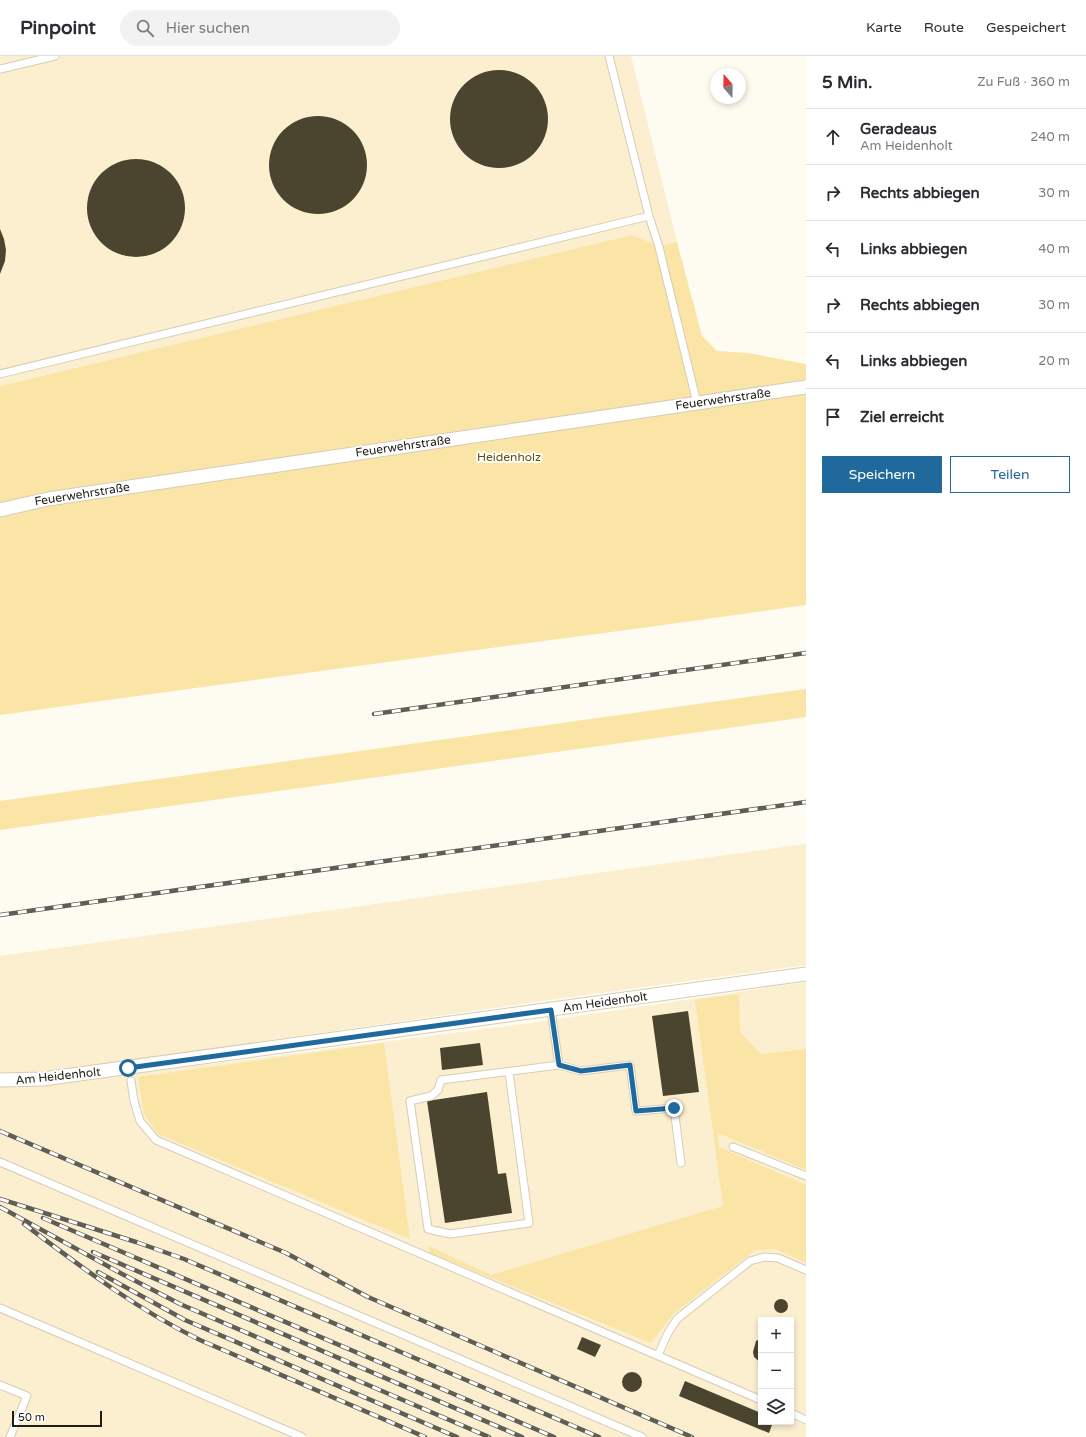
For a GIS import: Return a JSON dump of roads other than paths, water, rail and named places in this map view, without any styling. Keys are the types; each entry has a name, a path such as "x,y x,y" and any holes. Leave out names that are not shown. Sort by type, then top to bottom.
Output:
{"street":[{"name":"Feuerwehrstraße","path":"0,510 48,499 806,387"},
{"name":"Am Heidenholt","path":"0,1080 43,1080 806,974"}],"lane":[{"path":"0,69 55,56"},
{"path":"609,56 649,216 659,247 697,403"},
{"path":"0,374 649,216"},
{"path":"551,1010 559,1065"},
{"path":"508,1072 529,1223 450,1234 428,1229 410,1101 431,1096 438,1090 441,1080 559,1065 581,1071 630,1065 636,1111 674,1108 681,1163"},
{"path":"131,1081 134,1101 140,1121 156,1140 758,1399"},
{"path":"733,1147 806,1176"},
{"path":"0,1162 642,1437"},
{"path":"658,1355 668,1333 677,1319 750,1261 764,1257 778,1258 806,1270"},
{"path":"0,1308 302,1437"},
{"path":"0,1385 27,1396 10,1437"},
{"path":"794,1414 806,1420"}],"railway":[{"path":"374,714 806,653"},
{"path":"0,915 806,802"},
{"path":"0,1131 286,1253 368,1297 692,1437"},
{"path":"0,1199 136,1242 184,1259 599,1437"},
{"path":"0,1207 180,1304 489,1437"},
{"path":"43,1218 554,1437"},
{"path":"24,1224 109,1286 153,1315 176,1328 200,1340 425,1437"},
{"path":"93,1252 522,1437"},
{"path":"98,1272 185,1320 457,1437"}],"park label":[{"name":"Heidenholz","path":"509,457"}]}
